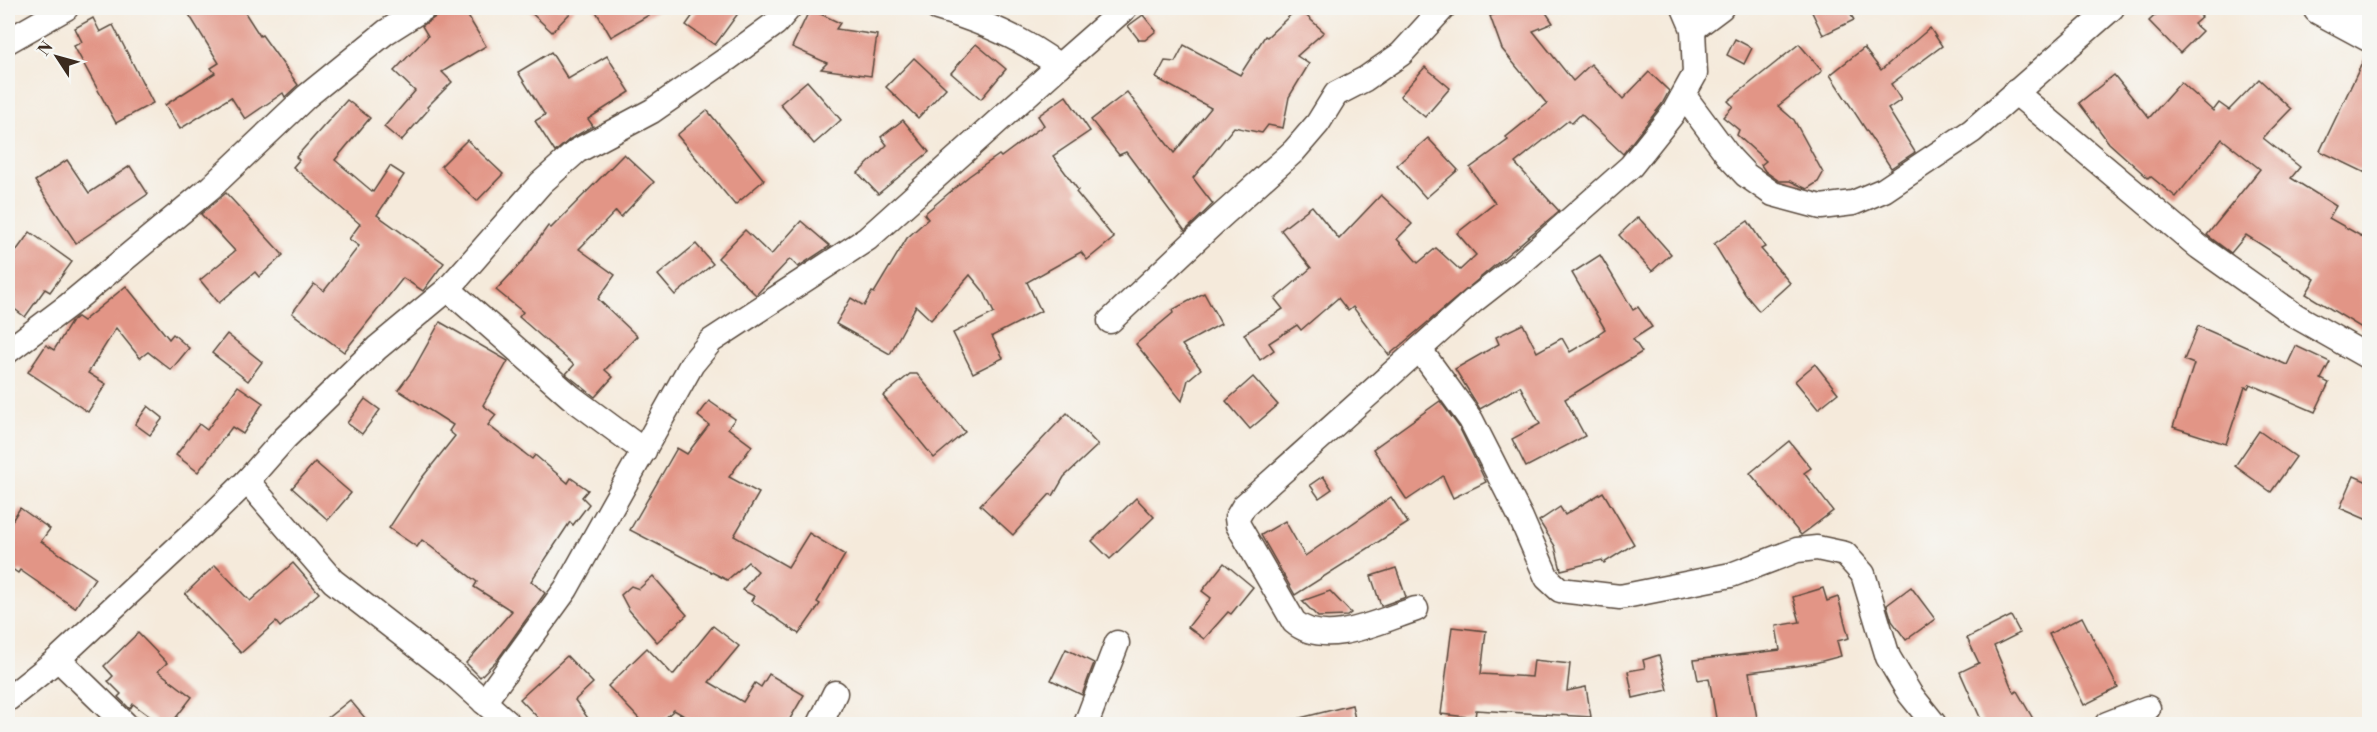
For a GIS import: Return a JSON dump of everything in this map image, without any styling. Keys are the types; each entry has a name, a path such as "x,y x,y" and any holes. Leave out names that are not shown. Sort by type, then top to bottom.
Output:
{"street":[{"path":"8,41 66,8"},
{"path":"8,351 69,305 210,188 307,96 386,32 424,8"},
{"path":"8,699 58,658 247,481 284,439 377,348 448,289 541,183 577,151 652,111 776,23 789,8"},
{"path":"938,8 988,24 1047,56 1059,66"},
{"path":"484,702 566,589 692,364 711,341 867,239 1125,8"},
{"path":"1110,321 1294,151 1318,123 1336,94 1365,79 1401,54 1443,8"},
{"path":"1665,8 1688,17 1721,8"},
{"path":"1684,96 1730,158 1746,175 1773,194 1821,207 1853,203 1884,190 1972,131 2112,8"},
{"path":"2320,8 2370,35"},
{"path":"1416,609 1332,634 1316,634 1302,628 1294,622 1237,518 1244,506 1631,166 1684,96 1695,74 1688,17"},
{"path":"2015,92 2199,247 2296,316 2370,358"},
{"path":"448,289 572,397 644,452"},
{"path":"1420,350 1471,420 1521,518 1547,578 1560,590 1620,597 1731,575 1797,550 1817,548 1845,554 1863,574 1888,657 1910,694 1934,724"},
{"path":"247,481 327,575 453,674 509,724"},
{"path":"1086,724 1117,643"},
{"path":"58,658 125,724"},
{"path":"820,724 836,693"},
{"path":"2107,724 2148,708"}],"building":[{"path":"185,8 242,8 260,36 262,35 298,85 285,97 283,93 245,119 231,97 180,129 165,105 215,73 211,68 219,63"},
{"path":"449,8 463,8 486,46 442,72 452,82 427,107 429,109 401,141 384,127 415,91 394,71 428,36 422,26"},
{"path":"526,8 575,8 552,32"},
{"path":"594,8 661,8 611,37"},
{"path":"698,8 742,8 715,45 686,25"},
{"path":"1298,8 1324,32 1297,56 1309,64 1289,97 1283,128 1268,125 1262,133 1234,127 1193,178 1213,204 1185,231 1126,152 1119,155 1091,120 1127,92 1174,153 1211,108 1156,78 1165,61 1175,62 1184,45 1240,75 1265,36 1267,37"},
{"path":"1512,8 1543,8 1553,23 1533,31 1573,81 1591,64 1623,99 1649,72 1669,91 1662,104 1623,154 1581,114 1572,123 1569,120 1515,163 1559,211 1389,355 1353,307 1348,311 1338,298 1301,330 1297,325 1269,343 1274,350 1260,360 1244,334 1283,309 1275,299 1311,268 1281,230 1312,206 1339,239 1381,195 1412,224 1397,239 1418,263 1436,248 1460,270 1476,255 1457,233 1495,203 1470,168 1508,140 1506,137 1547,104 1502,49 1490,16"},
{"path":"1810,8 1847,8 1854,20 1823,35"},
{"path":"2163,8 2193,8 2202,17 2194,24 2202,31 2180,53 2149,21"},
{"path":"810,9 840,23 836,29 877,35 871,76 821,69 827,63 792,47"},
{"path":"1143,15 1156,31 1145,40 1139,40 1128,26"},
{"path":"93,18 100,32 113,25 153,103 116,123 74,46 82,42 75,28"},
{"path":"1930,28 1942,46 1891,84 1901,100 1888,109 1915,152 1891,168 1830,75 1864,48 1881,70"},
{"path":"1735,39 1752,48 1744,64 1727,55"},
{"path":"976,44 1006,69 981,99 951,73"},
{"path":"1799,44 1822,71 1778,106 1794,120 1823,173 1818,182 1807,189 1790,181 1779,181 1765,171 1761,165 1766,161 1737,135 1739,130 1723,117 1733,106 1728,101"},
{"path":"551,52 568,79 607,56 630,92 588,119 593,126 570,139 555,152 535,121 545,115 518,72"},
{"path":"2367,53 2370,54 2370,175 2320,151"},
{"path":"914,58 946,88 918,118 886,87"},
{"path":"1425,67 1450,88 1425,117 1400,96"},
{"path":"2114,75 2149,118 2181,82 2213,111 2219,103 2229,110 2259,79 2291,109 2263,138 2300,167 2291,178 2336,206 2329,218 2370,241 2370,333 2306,294 2315,279 2246,235 2231,253 2207,235 2260,169 2222,139 2176,197 2150,176 2148,178 2109,143 2079,103"},
{"path":"807,81 841,120 814,144 780,104"},
{"path":"1066,96 1090,131 1053,156 1078,190 1076,192 1114,238 1087,260 1081,252 1027,282 1041,311 992,336 1003,358 973,373 953,333 994,313 984,292 970,275 931,320 916,306 890,354 836,324 851,298 864,306 907,238 928,219 924,214 969,176 999,155 1001,157 1044,125 1038,116"},
{"path":"347,100 370,118 335,160 373,192 390,166 404,175 377,215 444,263 423,291 403,278 344,352 292,313 314,284 324,291 359,246 349,239 360,224 293,167 299,160 296,157"},
{"path":"707,110 764,180 735,205 677,135"},
{"path":"903,120 929,152 878,194 858,173 887,145 881,137"},
{"path":"1428,138 1458,170 1426,198 1397,165"},
{"path":"467,140 503,174 477,201 441,166"},
{"path":"624,154 654,182 621,217 616,211 579,249 615,275 598,299 637,336 605,370 613,377 595,397 566,374 574,365 519,317 523,312 496,290 523,261 548,226 551,228"},
{"path":"67,160 89,193 130,166 148,194 76,243 35,181"},
{"path":"226,193 283,255 259,277 255,272 219,303 200,280 235,251 201,214"},
{"path":"1638,217 1671,254 1652,271 1619,235"},
{"path":"801,221 830,246 798,267 790,259 756,295 718,258 745,230 771,255"},
{"path":"1748,221 1765,247 1761,249 1790,283 1759,311 1745,294 1714,244"},
{"path":"30,232 72,262 50,292 45,289 25,317 8,304 8,262"},
{"path":"696,244 713,264 675,295 658,275"},
{"path":"1600,255 1633,310 1638,307 1652,327 1633,339 1642,352 1565,399 1585,436 1526,467 1512,439 1540,424 1520,386 1480,409 1455,369 1499,344 1496,337 1523,324 1537,352 1562,338 1570,352 1599,335 1605,329 1572,273"},
{"path":"126,286 169,339 173,334 189,348 171,370 148,352 140,358 116,328 88,373 106,384 88,412 28,372 46,345 54,350 72,321 77,317 83,321"},
{"path":"1204,293 1221,324 1182,345 1201,369 1188,380 1182,401 1136,344 1173,313 1172,310"},
{"path":"440,322 508,361 483,405 496,415 488,425 532,459 535,455 568,483 571,478 588,490 582,497 589,504 573,525 570,522 531,581 545,593 498,659 480,677 466,663 512,611 474,587 477,582 422,540 417,547 389,528 421,479 455,436 449,431 453,425 398,390 413,370"},
{"path":"2198,326 2287,365 2296,346 2330,362 2321,379 2329,383 2315,412 2250,384 2248,388 2245,387 2226,444 2173,427 2194,364 2184,360"},
{"path":"227,334 262,362 248,381 212,353"},
{"path":"1815,364 1838,393 1818,409 1795,381"},
{"path":"910,374 917,374 965,432 934,458 883,396"},
{"path":"1253,377 1278,405 1250,429 1226,401"},
{"path":"238,386 263,403 243,434 232,427 198,472 176,455 199,424 207,430"},
{"path":"365,399 380,410 362,434 347,423"},
{"path":"709,401 735,419 728,428 752,446 729,477 759,493 734,536 788,567 809,533 845,555 817,602 820,604 799,634 751,601 754,596 742,590 758,571 748,562 727,580 630,530 677,448 687,454 709,425 698,416"},
{"path":"1440,401 1459,427 1486,482 1453,498 1443,476 1407,500 1373,449"},
{"path":"148,406 163,418 150,435 135,424"},
{"path":"1067,413 1098,445 1064,477 1053,496 1050,494 1013,535 980,505"},
{"path":"2259,431 2296,457 2271,492 2235,466"},
{"path":"1789,441 1811,468 1804,473 1833,511 1801,535 1750,473"},
{"path":"315,462 351,493 328,520 292,488"},
{"path":"1323,476 1332,489 1319,498 1310,485"},
{"path":"2354,476 2370,483 2370,521 2340,508"},
{"path":"1603,492 1634,544 1604,563 1602,560 1561,570 1555,546 1539,521 1560,507 1565,515"},
{"path":"1391,497 1408,523 1295,595 1261,535 1285,521 1305,556"},
{"path":"1136,498 1154,517 1110,559 1092,541"},
{"path":"20,508 50,529 41,541 95,578 75,608 20,570 18,573 8,566 8,527"},
{"path":"293,563 319,593 280,627 276,622 241,653 185,594 215,565 250,601"},
{"path":"1224,563 1253,587 1231,614 1228,612 1204,639 1188,627 1211,598 1202,591"},
{"path":"1396,568 1406,597 1381,606 1371,576"},
{"path":"653,576 687,615 657,642 629,610 621,595 631,586 639,589"},
{"path":"1911,587 1935,619 1906,640 1892,621 1887,605"},
{"path":"1823,588 1827,601 1838,597 1849,638 1837,641 1841,656 1811,664 1749,672 1758,724 1717,724 1709,678 1698,680 1694,660 1780,650 1776,626 1800,622 1793,597"},
{"path":"1330,591 1351,613 1347,616 1318,617 1302,601"},
{"path":"2011,616 2020,633 1994,646 2014,693 2017,691 2036,724 1983,724 1960,672 1979,663 1967,638"},
{"path":"2082,617 2118,688 2084,705 2049,634"},
{"path":"713,626 739,646 709,682 743,702 755,683 761,687 769,674 804,695 787,724 698,724 674,710 659,724 644,724 608,686 647,648 673,675"},
{"path":"1452,627 1486,631 1481,674 1532,677 1534,660 1570,664 1567,691 1586,687 1591,717 1476,710 1475,718 1441,714"},
{"path":"138,633 167,663 158,671 192,697 171,724 160,724 133,704 130,709 118,697 121,694 108,681 113,676 104,666"},
{"path":"1066,649 1094,663 1082,695 1051,680"},
{"path":"1659,655 1668,690 1633,698 1628,671 1645,668 1643,660"},
{"path":"567,656 593,683 575,700 592,724 544,724 520,699"},
{"path":"350,700 370,724 320,724"},
{"path":"1352,705 1356,724 1301,724 1300,718"}]}
